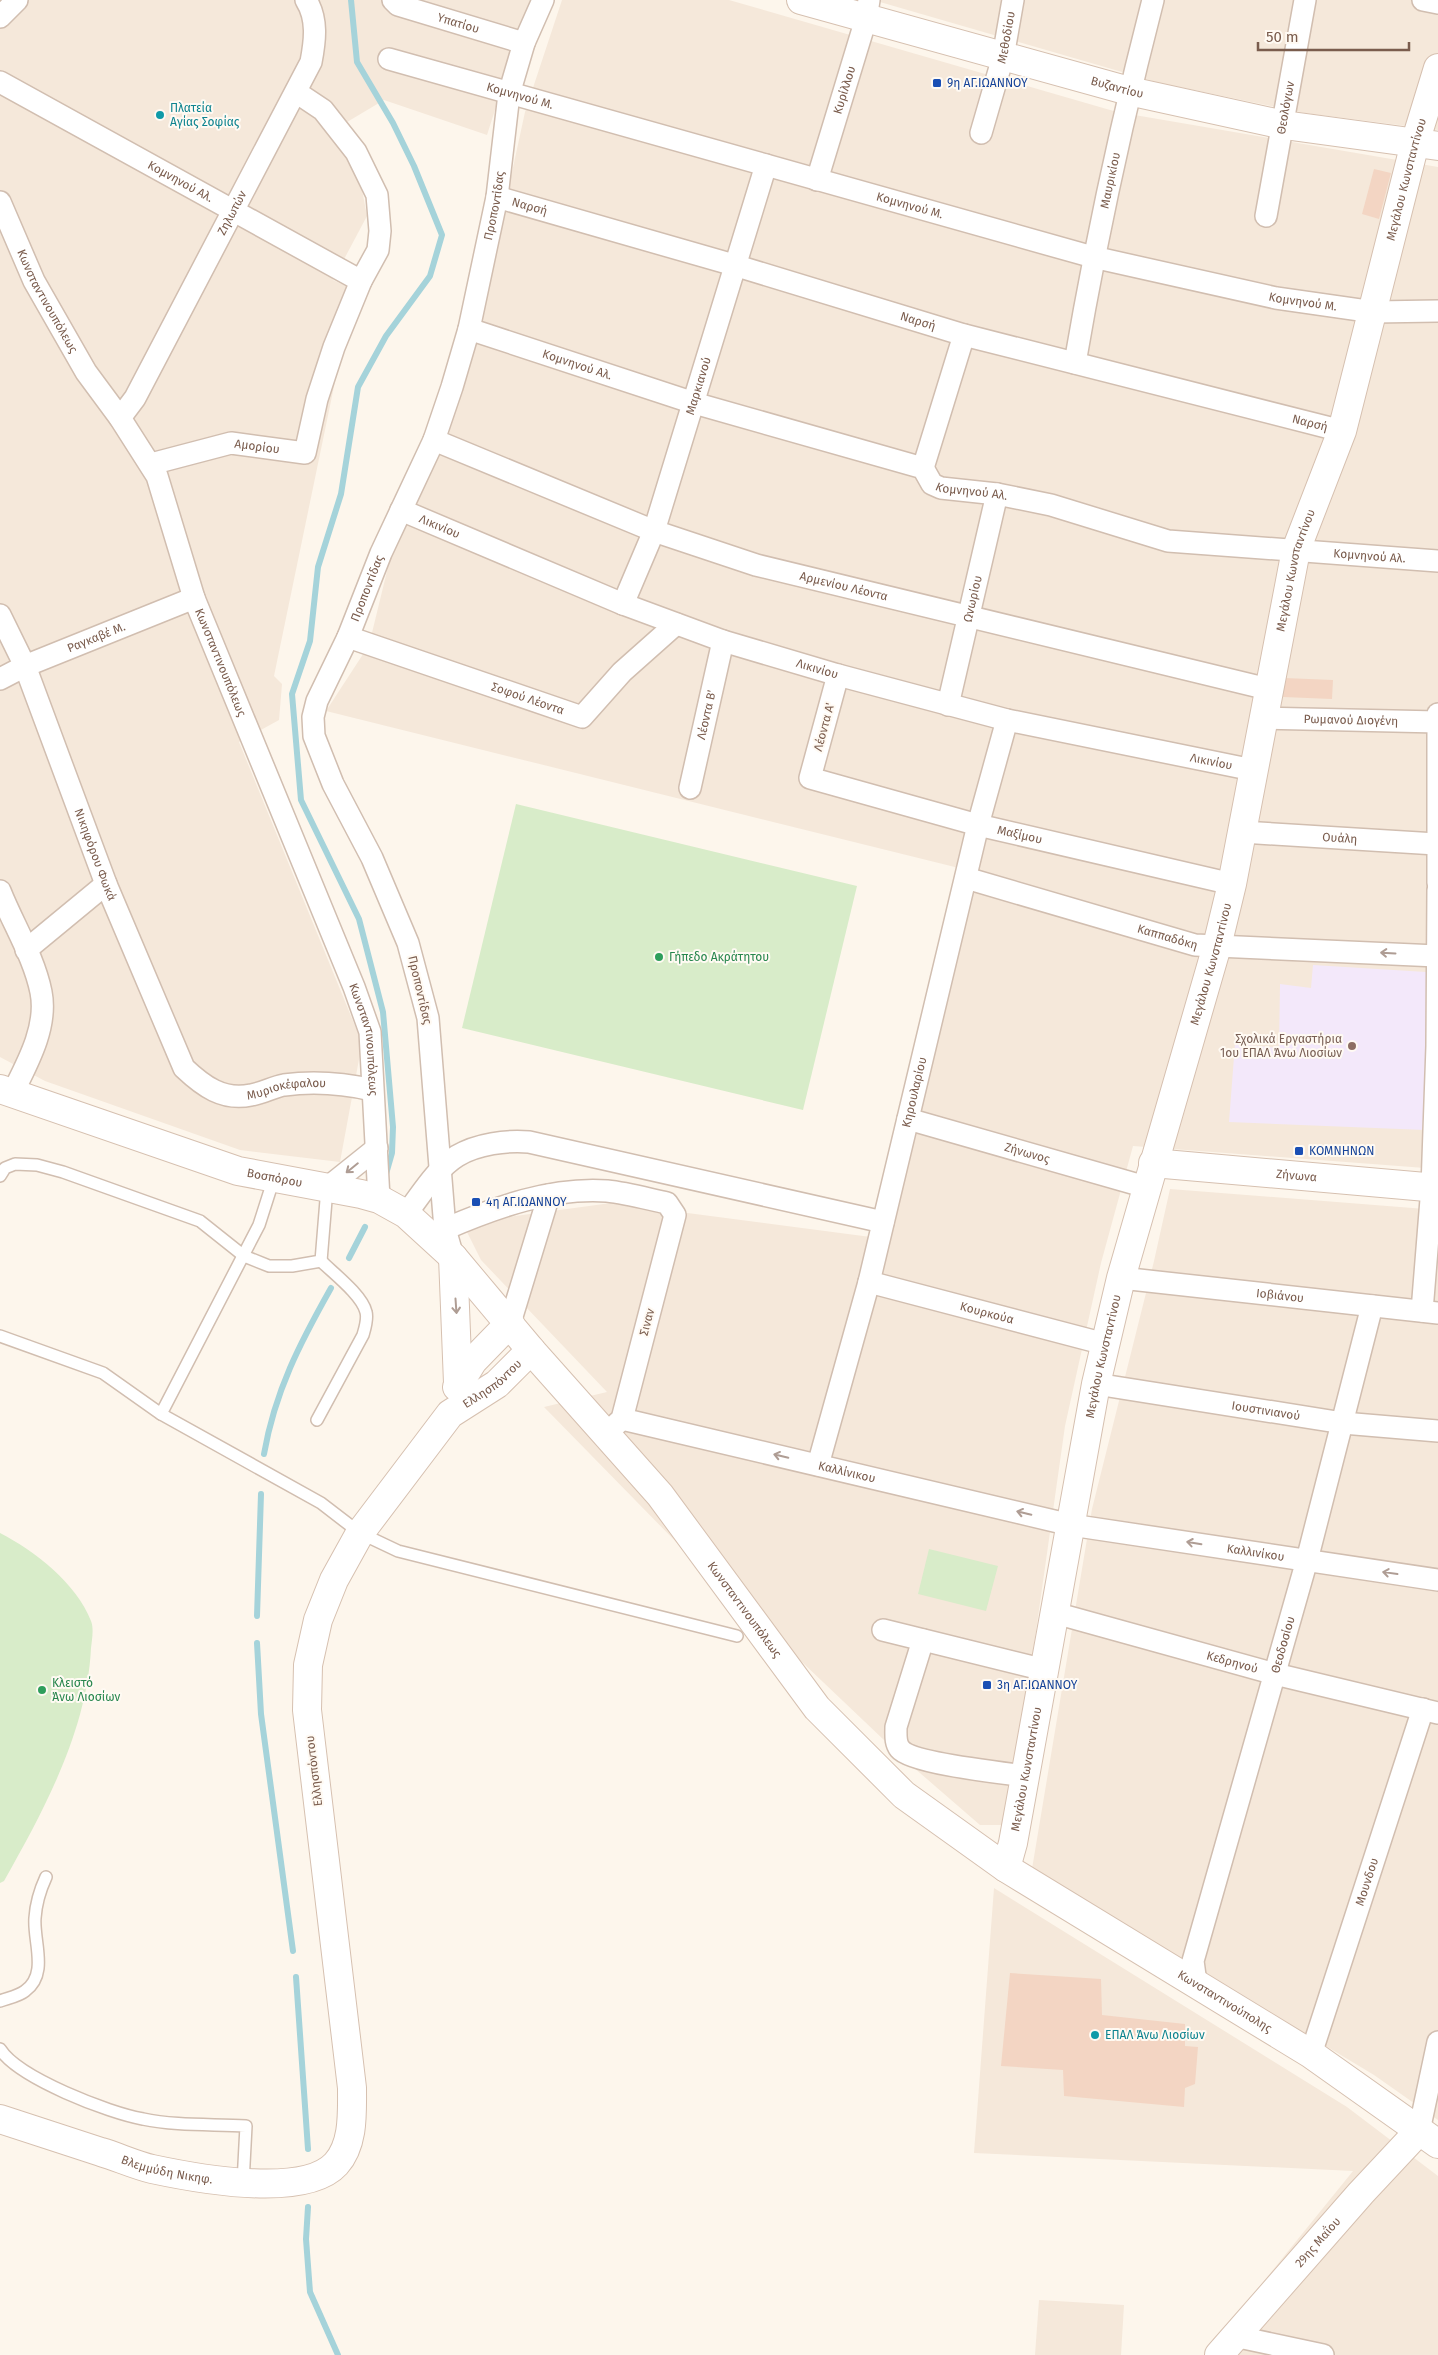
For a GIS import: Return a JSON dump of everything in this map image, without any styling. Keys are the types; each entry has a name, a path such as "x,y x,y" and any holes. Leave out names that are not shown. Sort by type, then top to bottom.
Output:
{"street":[{"path":"0,17 17,0"},
{"name":"Ζηλωτών","path":"120,418 135,398 311,62 315,40 314,19 306,0"},
{"name":"Προποντίδας","path":"452,1257 445,1229 428,1018 408,943 372,858 333,784 314,736 313,717 317,701 348,637 381,553 434,440 469,329 497,197 509,94 524,44 543,0"},
{"name":"Βυζαντίου","path":"801,0 867,10 1003,56 1129,91 1284,124 1427,145"},
{"name":"Μεθοδίου","path":"981,133 1003,56 1013,0"},
{"name":"Μαυρικίου","path":"1075,362 1093,257 1129,91 1153,0"},
{"name":"Θεολόγων","path":"1266,216 1284,124 1304,0"},
{"path":"1423,0 1438,4"},
{"name":"Υπατίου","path":"393,1 398,5 524,44"},
{"name":"Κυρίλλου","path":"817,180 867,10"},
{"name":"Κομνηνού Μ.","path":"389,59 1093,257 1276,298 1374,312 1438,311"},
{"name":"Μεγάλου Κωνσταντίνου","path":"1006,1868 1013,1843 1096,1384 1105,1344 1150,1175 1217,946 1232,884 1262,718 1296,550 1342,431 1374,312 1427,145 1438,68"},
{"name":"Κομνηνού Αλ.","path":"0,82 232,212 360,281"},
{"path":"296,92 323,110 340,131 356,152 377,196 380,232 378,250 360,281"},
{"name":"Μαρκιανού","path":"623,604 654,531 766,165"},
{"name":"Ναρσή","path":"497,197 734,265 964,335 1342,431"},
{"name":"Κωνσταντινουπόλεως","path":"0,202 34,281 86,372 151,464 164,493 194,598 354,986 370,1032 377,1148"},
{"name":"Αμορίου","path":"151,464 231,443 305,453 316,399 360,281"},
{"name":"Κομνηνού Αλ.","path":"469,329 694,403 923,468 932,484 941,488 997,494 1052,505 1168,541 1438,561"},
{"path":"923,468 964,335"},
{"name":"Αρμενίου Λέοντα","path":"434,440 654,531 756,565 1268,689"},
{"name":"Ωνωρίου","path":"948,705 997,494"},
{"name":"Λικινίου","path":"402,510 623,604 723,642 1007,720 1253,770"},
{"name":"Ραγκαβέ Μ.","path":"0,679 25,666 194,598"},
{"name":"Νικηφόρου Φωκά","path":"0,615 25,666 106,884 173,1046 184,1068 202,1086"},
{"name":"Σοφού Λέοντα","path":"348,637 582,717 622,672 676,624"},
{"name":"Λέοντα Β'","path":"690,788 723,642"},
{"name":"Λέοντα Α'","path":"810,778 838,675"},
{"name":"Ρωμανού Διογένη","path":"1262,718 1438,720"},
{"name":"Κηρουλαρίου","path":"818,1465 869,1282 978,825 1007,720"},
{"path":"1438,720 1436,844 1438,883"},
{"name":"Μαξίμου","path":"810,778 978,825 1232,884"},
{"name":"Ουάλη","path":"1242,832 1436,844"},
{"name":"Καππαδόκη","path":"966,878 1186,943 1437,956"},
{"path":"26,950 106,884"},
{"path":"1430,1312 1438,1046 1438,890"},
{"path":"0,891 26,950 41,993 37,1037 27,1064 6,1092"},
{"name":"Μυριοκέφαλου","path":"202,1086 219,1093 236,1096 250,1096 282,1086 310,1083 340,1083 372,1090"},
{"name":"Βοσπόρου","path":"6,1092 238,1171 379,1199 406,1214 452,1257 510,1323"},
{"name":"Ζήνωνος","path":"908,1119 1150,1175"},
{"path":"406,1214 440,1171 457,1156 510,1140 529,1142 883,1222"},
{"path":"328,1188 377,1148"},
{"path":"377,1148 379,1199"},
{"name":"Ζήνωνα","path":"1150,1175 1435,1188"},
{"name":"Σιναν","path":"549,1194 575,1191 608,1192 667,1203 672,1207 675,1215 614,1426"},
{"path":"445,1229 502,1207 549,1194"},
{"path":"510,1323 549,1194"},
{"path":"452,1257 458,1383"},
{"name":"Ιοβιάνου","path":"1122,1278 1430,1312"},
{"name":"Κουρκούα","path":"869,1282 1105,1344"},
{"name":"Θεοδοσίου","path":"1196,1983 1193,1961 1308,1560 1372,1306"},
{"name":"Κωνσταντινουπόλεως","path":"510,1323 531,1350 614,1426 660,1495 817,1708 904,1795 1006,1868"},
{"name":"Ελλησπόντου","path":"450,1414 458,1383 473,1361 510,1323"},
{"name":"Ελλησπόντου","path":"337,2163 348,2143 352,2122 352,2088 307,1710 308,1674 318,1620 334,1580 360,1533 450,1414 497,1384 531,1350"},
{"name":"Ιουστινιανού","path":"1096,1384 1344,1423 1438,1431"},
{"name":"Καλλίνικου","path":"614,1426 818,1465 1071,1524"},
{"name":"Καλλινίκου","path":"1071,1524 1438,1580"},
{"name":"Κεδρηνού","path":"1055,1614 1276,1674 1431,1711"},
{"path":"883,1630 1045,1670"},
{"path":"922,1640 896,1727 896,1739 900,1750 919,1760 1025,1776"},
{"name":"Μουνδου","path":"1311,2054 1431,1711"},
{"name":"Κωνσταντινούπολης","path":"1006,1868 1311,2054 1429,2138"},
{"path":"1429,2138 1420,2116 1438,2042"},
{"name":"Βλεμμύδη Νικηφ.","path":"0,2119 151,2168 243,2183 287,2184 312,2179 337,2163"},
{"name":"29ης Μαΐου","path":"1227,2346 1361,2193 1429,2138"},
{"path":"1227,2346 1323,2355"}],"lane":[{"path":"0,1176 5,1168 15,1164 37,1166 63,1172 200,1221 244,1256 269,1266 292,1266 321,1262"},
{"path":"161,1414 259,1225 274,1178"},
{"path":"321,1262 328,1188"},
{"path":"317,1420 363,1335 366,1323 366,1312 362,1303 321,1262"},
{"path":"0,1336 103,1373 161,1414 320,1503 360,1533 398,1551 738,1636"},
{"path":"0,2001 24,1992 35,1978 38,1958 35,1920 39,1896 46,1877"},
{"path":"0,2050 15,2066 36,2078 118,2113 170,2123 246,2126 243,2183"}],"shaded area":[{"path":"0,0 530,0 487,135 384,100 337,128 358,169 367,216 333,280 354,290 274,676 282,684 279,720 239,742 362,1043 340,1162 240,1150 45,1081 0,1057"},
{"path":"562,0 729,0 1117,112 1438,167 1438,1169 1133,1146 1101,1263 1065,1426 1006,1825 980,1825 905,1760 682,1548 544,1407 607,1392 481,1260 467,1232 493,1219 611,1203 886,1239 975,872 326,711 369,645 389,563 433,466 480,320 525,112"},
{"path":"873,0 1438,0 1438,130 1305,113 1160,83"},
{"name":"Σχολικά Εργαστήρια 1ου ΕΠΑΛ Άνω Λιοσίων","path":"1313,965 1426,972 1425,1130 1229,1122 1235,1044 1279,1048 1280,984 1311,988"},
{"path":"1170,1189 1438,1210 1438,2120 1374,2075 1032,1869 1092,1509 1154,1261"},
{"path":"994,1888 1347,2107 1438,2176 1438,2355 1204,2355 1353,2171 974,2153"},
{"path":"1039,2300 1124,2305 1121,2355 1035,2355"}],"green space":[{"name":"Γήπεδο Ακράτητου","path":"516,804 857,886 803,1110 462,1028"},
{"name":"Κλειστό Άνω Λιοσίων","path":"0,1533 27,1549 65,1581 84,1607 91,1621 93,1631 88,1679 72,1739 61,1769 34,1826 4,1881 0,1883"},
{"path":"929,1549 998,1566 986,1611 918,1594"}],"building":[{"path":"1374,169 1391,173 1379,219 1362,214"},
{"path":"1284,678 1333,680 1332,699 1283,697"},
{"name":"ΕΠΑΛ Άνω Λιοσίων","path":"1010,1973 1101,1979 1102,2015 1185,2024 1185,2046 1198,2047 1195,2084 1185,2088 1184,2107 1064,2096 1063,2070 1001,2066"}],"waterway":[{"path":"351,0 357,62 393,123 414,166 442,235 430,276 386,336 358,387 341,494 318,567 310,641 292,694 301,800 359,919 383,1012 393,1127 392,1153 386,1174"},
{"path":"349,1258 365,1227"},
{"path":"264,1454 275,1409 290,1368 331,1288"},
{"path":"257,1616 261,1494"},
{"path":"257,1643 261,1714 293,1951"},
{"path":"296,1977 308,2149"},
{"path":"308,2207 306,2239 310,2292 338,2355"}],"place":[{"name":"9η ΑΓ.ΙΩΑΝΝΟΥ","path":"937,83"},
{"name":"Πλατεία Αγίας Σοφίας","path":"160,115"},
{"name":"Γήπεδο Ακράτητου","path":"659,957"},
{"name":"Σχολικά Εργαστήρια 1ου ΕΠΑΛ Άνω Λιοσίων","path":"1352,1046"},
{"name":"ΚΟΜΝΗΝΩΝ","path":"1299,1151"},
{"name":"4η ΑΓ.ΙΩΑΝΝΟΥ","path":"476,1202"},
{"name":"3η ΑΓ.ΙΩΑΝΝΟΥ","path":"987,1685"},
{"name":"Κλειστό Άνω Λιοσίων","path":"42,1690"},
{"name":"ΕΠΑΛ Άνω Λιοσίων","path":"1095,2035"}]}
